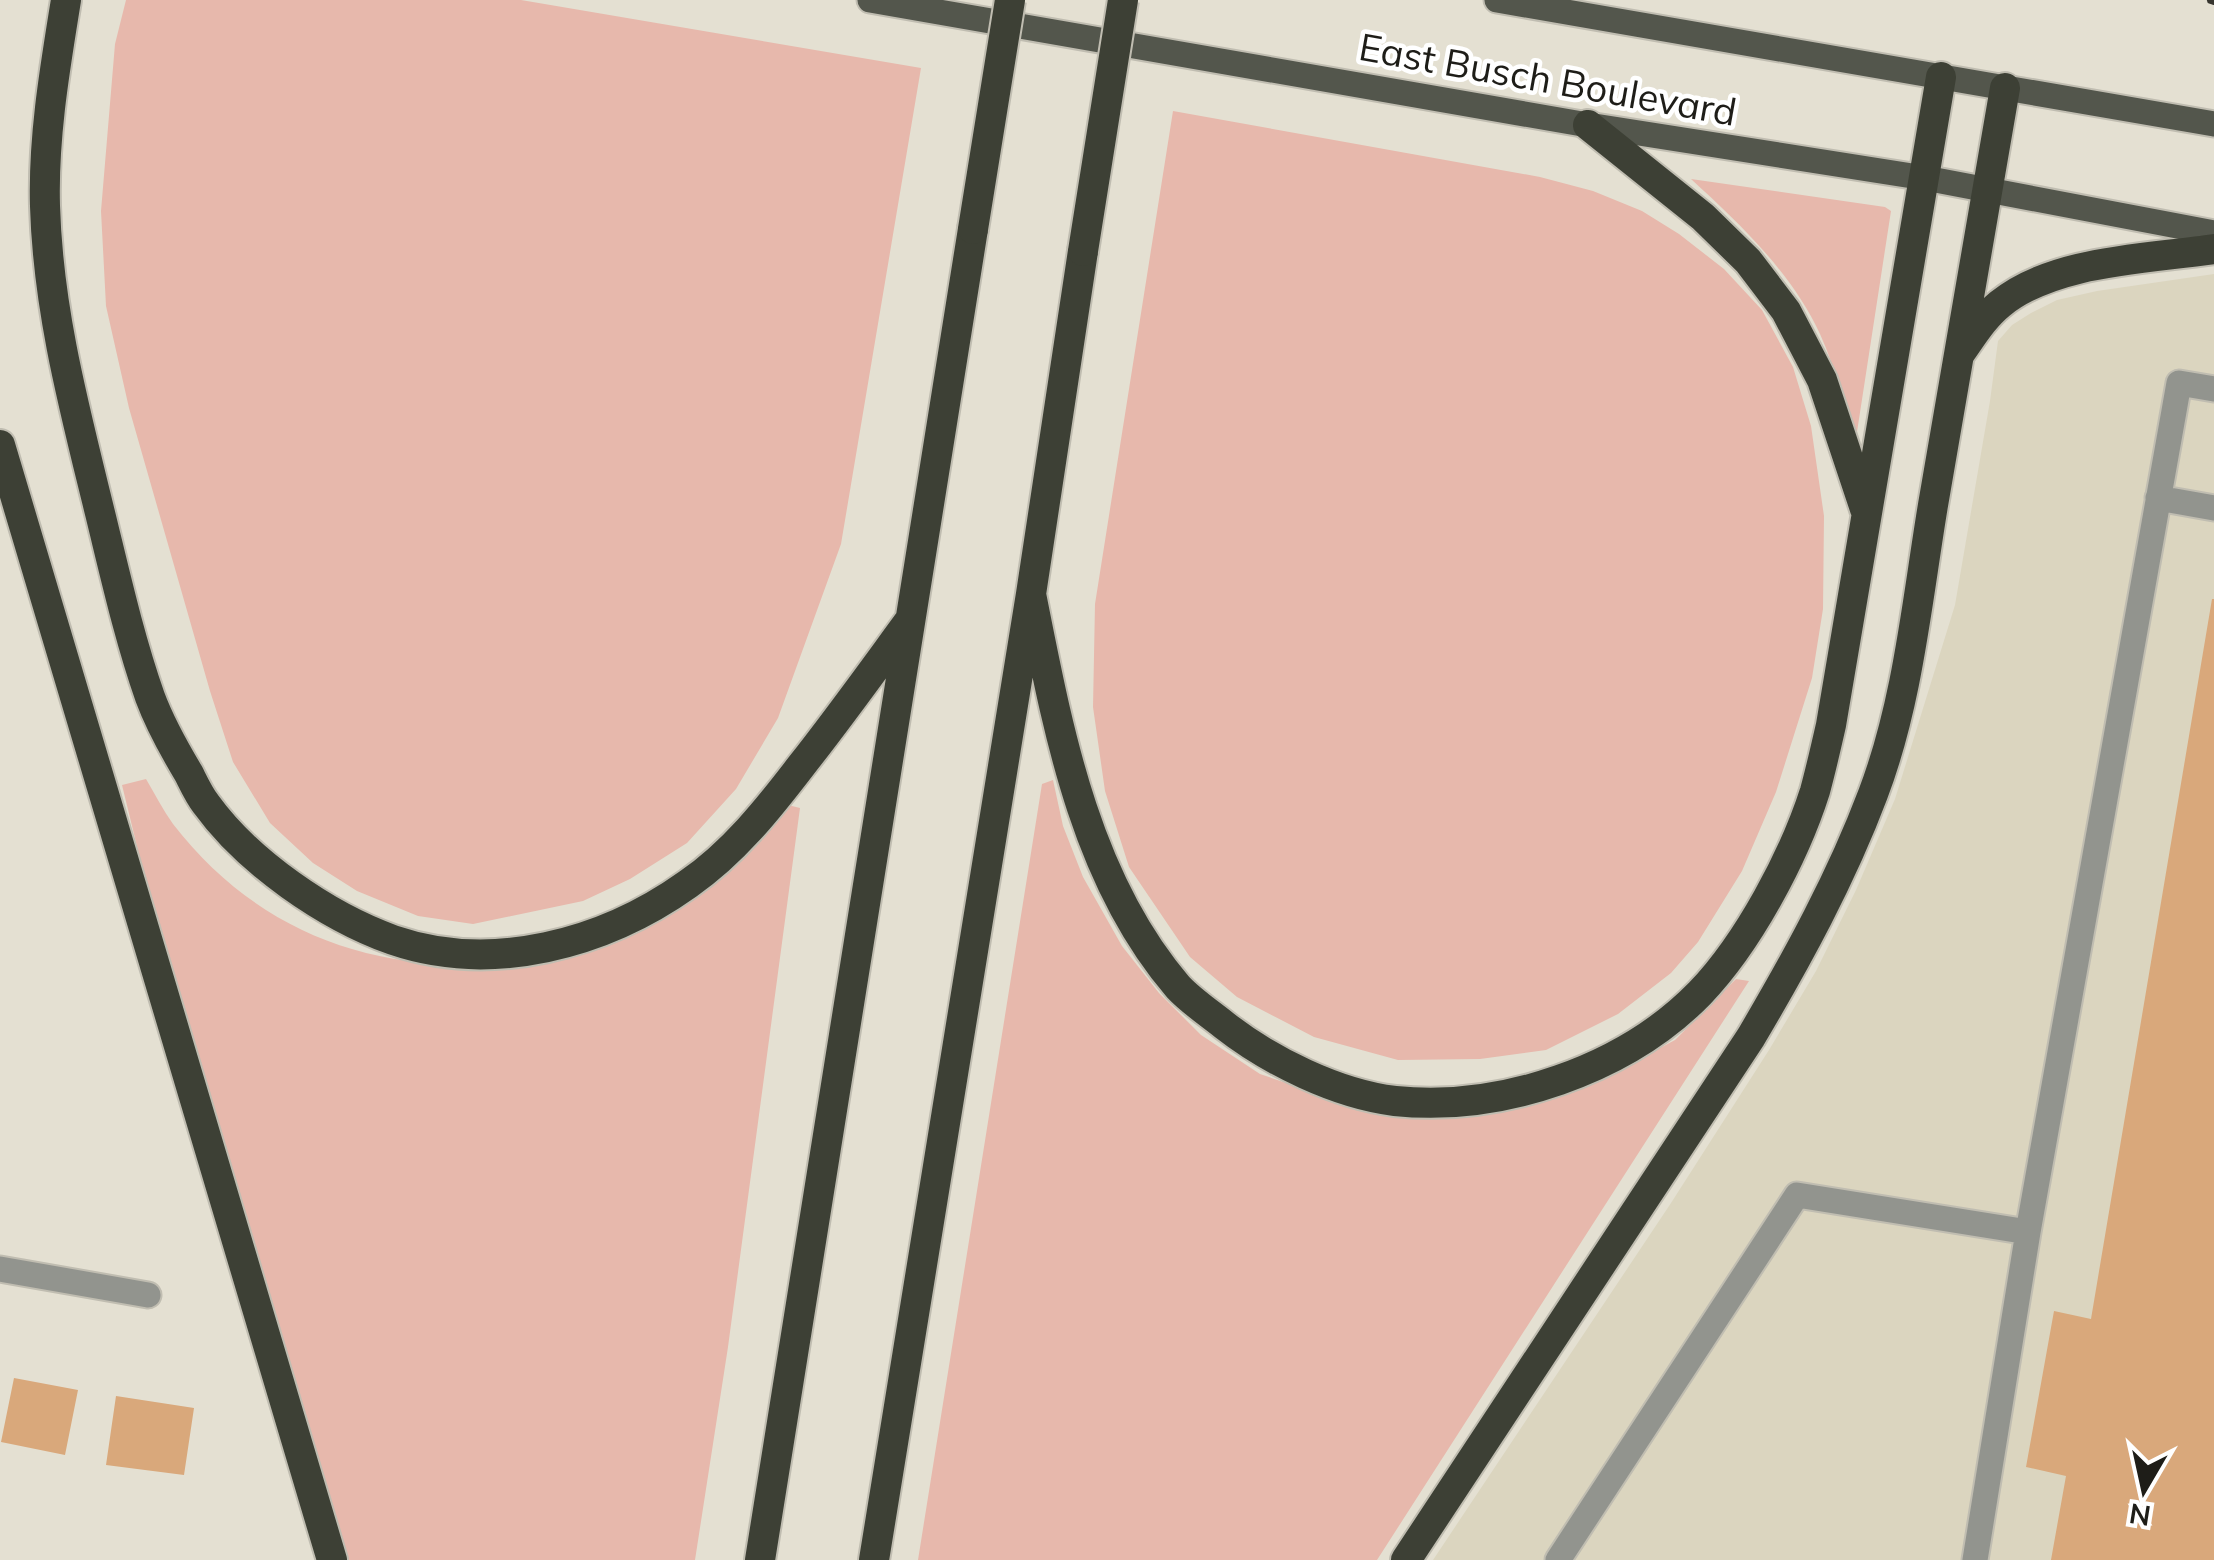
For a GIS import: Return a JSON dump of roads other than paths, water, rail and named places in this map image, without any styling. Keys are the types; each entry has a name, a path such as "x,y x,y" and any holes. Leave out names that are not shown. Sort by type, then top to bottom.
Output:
{"highway":[{"path":"66,0 45,157 49,272 72,401 117,580 150,696 164,731 206,804 240,842 310,899 365,930 410,946 457,954 508,953 555,946 598,933 644,912 689,884 745,834 814,750 910,620"},
{"path":"760,1560 1010,0"},
{"path":"874,1560 1123,0"},
{"path":"1031,594 1050,690 1094,843 1118,897 1180,989 1249,1044 1290,1068 1341,1087 1393,1100 1453,1103 1563,1080 1643,1040 1698,995 1720,970 1769,896 1814,792 1831,725 1941,77"},
{"path":"1406,1560 1751,1037 1797,958 1874,792 1900,702 2005,88"},
{"path":"1588,125 1703,216 1748,261 1786,311 1822,380 1866,512"},
{"path":"1957,358 1998,305 2051,277 2094,266 2214,249"},
{"path":"0,445 332,1560"}],"main road":[{"name":"East Busch Boulevard","path":"870,0 1588,125 1925,178 2214,232"},
{"name":"East Busch Boulevard","path":"1497,0 2214,124"}],"street":[{"path":"1976,1560 2028,1232 2179,383 2214,389"},
{"path":"2158,498 2214,508"},
{"path":"1558,1560 1797,1196 2028,1232"},
{"path":"0,1269 148,1295"}]}
